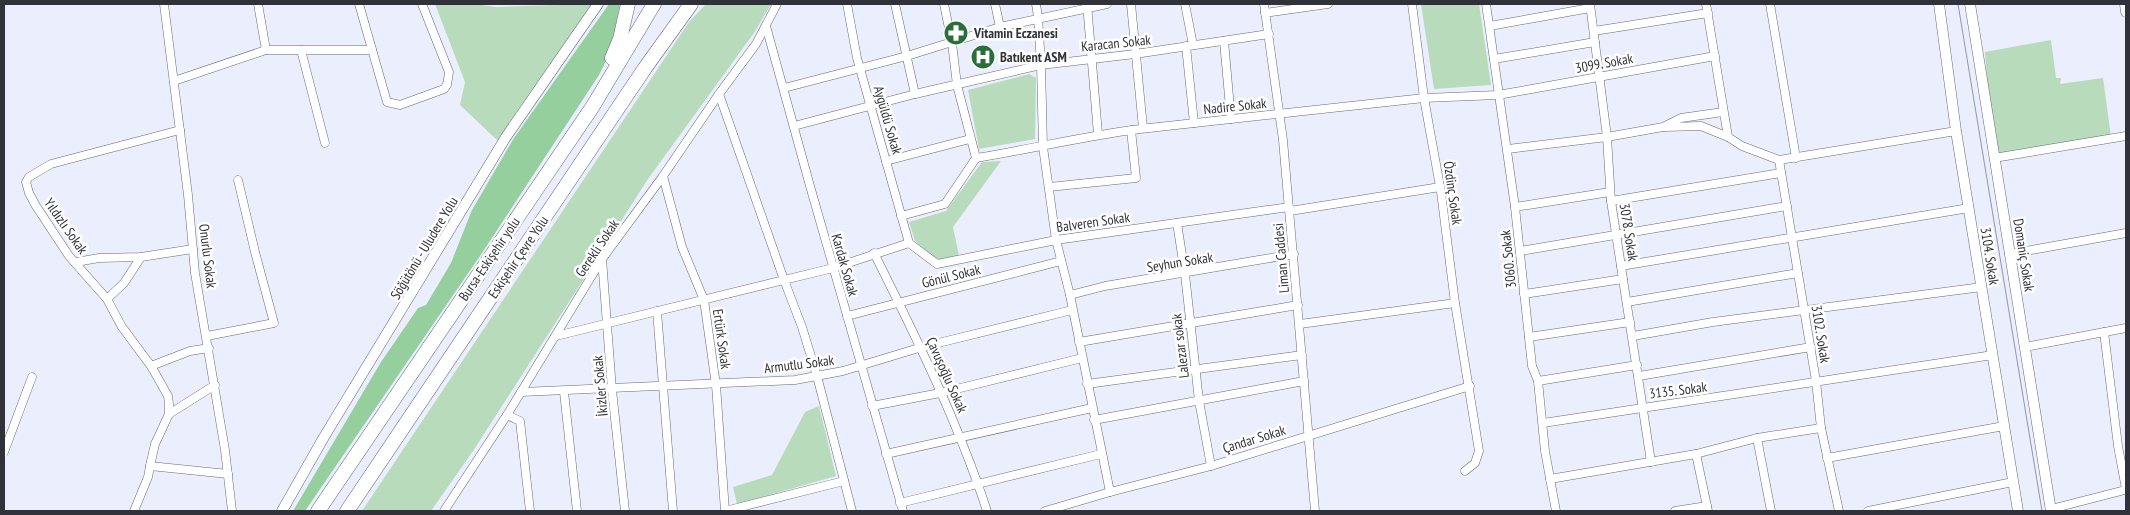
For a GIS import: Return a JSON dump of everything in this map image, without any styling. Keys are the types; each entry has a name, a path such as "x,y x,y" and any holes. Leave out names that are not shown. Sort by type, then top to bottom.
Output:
{"highway":[{"path":"593,106 620,39 628,4"},
{"name":"Bursa-Eskişehir yolu","path":"318,511 593,106 654,4"},
{"name":"Eskişehir Çevre Yolu","path":"347,511 645,68 691,6"}],"street":[{"name":"Onurlu Sokak","path":"164,4 195,273 215,385 232,511"},
{"path":"258,4 266,50"},
{"path":"359,4 387,102 400,105 444,89 447,85 449,72 422,4"},
{"name":"Söğütönü - Uludere Yolu","path":"282,511 324,437 506,137 598,4"},
{"name":"Gerekli Sokak","path":"444,511 507,415 602,259 756,44 776,4"},
{"name":"Aygüldü Sokak","path":"847,4 870,107 909,243"},
{"path":"895,4 915,94"},
{"path":"901,216 945,204 976,158 957,85 952,43 944,4"},
{"path":"995,4 1000,27"},
{"path":"1036,4 1041,65 1043,148 1056,240 1070,296 1110,492"},
{"path":"784,88 907,56 1038,17 1087,6 1107,4"},
{"path":"1130,4 1143,128"},
{"path":"1186,4 1194,123"},
{"name":"Liman Caddesi","path":"1264,4 1290,209 1315,511"},
{"path":"1266,13 1328,4"},
{"name":"Özdinç Sokak","path":"1412,4 1424,98 1440,187 1455,303 1470,386 1479,451 1475,463 1465,471"},
{"name":"3060. Sokak","path":"1486,4 1516,207 1532,366 1538,381 1545,450 1556,511"},
{"path":"1706,4 1722,112 1728,137"},
{"path":"1770,4 1796,158"},
{"name":"3104. Sokak","path":"1939,4 1956,131 2018,511"},
{"name":"Domaniç Sokak","path":"1970,4 2051,510"},
{"path":"2125,4 2126,12"},
{"path":"1087,6 1098,134"},
{"path":"1490,26 1590,6"},
{"name":"3078. Sokak","path":"1590,6 1607,136 1616,236 1651,462"},
{"path":"1594,31 1708,13"},
{"name":"Kardak Sokak","path":"766,26 903,511"},
{"name":"Karacan Sokak","path":"794,126 915,94 1041,65 1135,54 1269,34"},
{"path":"1224,41 1231,119"},
{"path":"1494,59 1595,42"},
{"path":"174,81 266,50 372,50"},
{"path":"301,50 325,143"},
{"name":"3099. Sokak","path":"1498,95 1714,56"},
{"path":"719,94 802,327 817,376 852,511"},
{"name":"Nadire Sokak","path":"976,158 1043,148 1098,134 1143,128 1424,98 1498,95"},
{"path":"1663,127 1681,118 1722,112"},
{"path":"1508,149 1663,127 1701,126 1728,137 1742,146 1779,160 1956,131"},
{"name":"Yıldızlı Sokak","path":"168,414 168,396 151,366 122,327 107,299 69,256 29,193 26,182 29,177 51,164 180,130"},
{"path":"1049,187 1136,178 1132,130"},
{"path":"1994,158 2126,136"},
{"path":"886,161 970,139"},
{"name":"3102. Sokak","path":"1779,160 1816,381 1821,428 1839,511"},
{"path":"1516,207 1611,196 1781,172"},
{"name":"Ertürk Sokak","path":"663,176 682,247 704,300 716,385 725,511"},
{"path":"207,336 274,323 238,180"},
{"name":"Balveren Sokak","path":"909,243 937,264 1056,240 1440,187"},
{"path":"1520,251 1787,206"},
{"path":"1621,266 1969,208"},
{"name":"Lalezar sokak","path":"1177,223 1185,274 1199,401 1211,466"},
{"path":"2010,254 2126,232"},
{"path":"556,336 833,268 909,243"},
{"path":"76,262 99,258 141,257 193,249"},
{"name":"Çavuşoğlu Sokak","path":"874,253 922,347 940,393 961,437 988,511"},
{"name":"Seyhun Sokak","path":"1070,296 1105,286 1185,274 1294,254"},
{"path":"107,299 124,283 141,257"},
{"name":"İkizler Sokak","path":"602,259 612,390 625,511"},
{"name":"Gönül Sokak","path":"847,316 1062,261"},
{"path":"1627,302 1798,273"},
{"path":"1524,294 1623,279"},
{"path":"1632,336 1804,309 1982,287"},
{"path":"1300,324 1455,303"},
{"path":"1079,342 1298,305"},
{"name":"Armutlu Sokak","path":"521,392 612,390 795,380 843,371 922,347 1072,310"},
{"path":"657,311 673,511"},
{"path":"1530,337 1630,322"},
{"path":"2025,347 2126,328"},
{"path":"2051,510 2126,490 2104,332"},
{"path":"1639,376 1810,347"},
{"path":"151,366 190,351 209,348"},
{"path":"1087,384 1302,355"},
{"name":"3135. Sokak","path":"1543,423 1992,355"},
{"path":"872,406 940,393 1082,358"},
{"path":"1538,381 1637,365"},
{"path":"4,452 32,377"},
{"path":"1094,420 1304,381"},
{"path":"134,511 148,477 155,444 168,414 215,385"},
{"name":"Çandar Sokak","path":"1045,511 1211,466 1470,386"},
{"path":"564,392 577,511"},
{"path":"886,454 1092,408"},
{"path":"507,415 520,422 530,511"},
{"path":"1828,458 2004,426"},
{"path":"1550,479 1696,454 1757,438 1821,428"},
{"path":"1757,438 1771,511"},
{"path":"900,503 1101,454"},
{"path":"1675,511 1707,509 1696,454"},
{"path":"150,466 228,474"},
{"path":"725,511 844,480"},
{"path":"1868,511 2013,482"}],"green space":[{"path":"435,4 474,4 496,7 591,4 498,141 460,105 465,82"},
{"path":"609,4 620,4 610,53 599,75 482,253 305,511 293,511 381,362 418,308 426,305 451,263 472,210 514,138"},
{"path":"706,4 771,4 754,33 648,179 475,448 431,511 362,511 689,22"},
{"path":"1421,4 1479,4 1491,85 1434,89"},
{"path":"2051,40 2056,78 2061,78 2060,84 2103,78 2111,137 1999,156 1988,92 1985,52"},
{"path":"1029,74 1036,78 1035,139 979,149 968,90"},
{"path":"1001,161 953,227 959,256 937,260 915,241 909,222 946,211 982,162"},
{"path":"819,406 836,476 737,504 733,487 772,475 805,412"}],"tram line":[{"path":"1958,4 2042,511"}],"place":[{"name":"Vitamin Eczanesi","path":"956,33"},
{"name":"Batıkent ASM","path":"983,57"}]}
